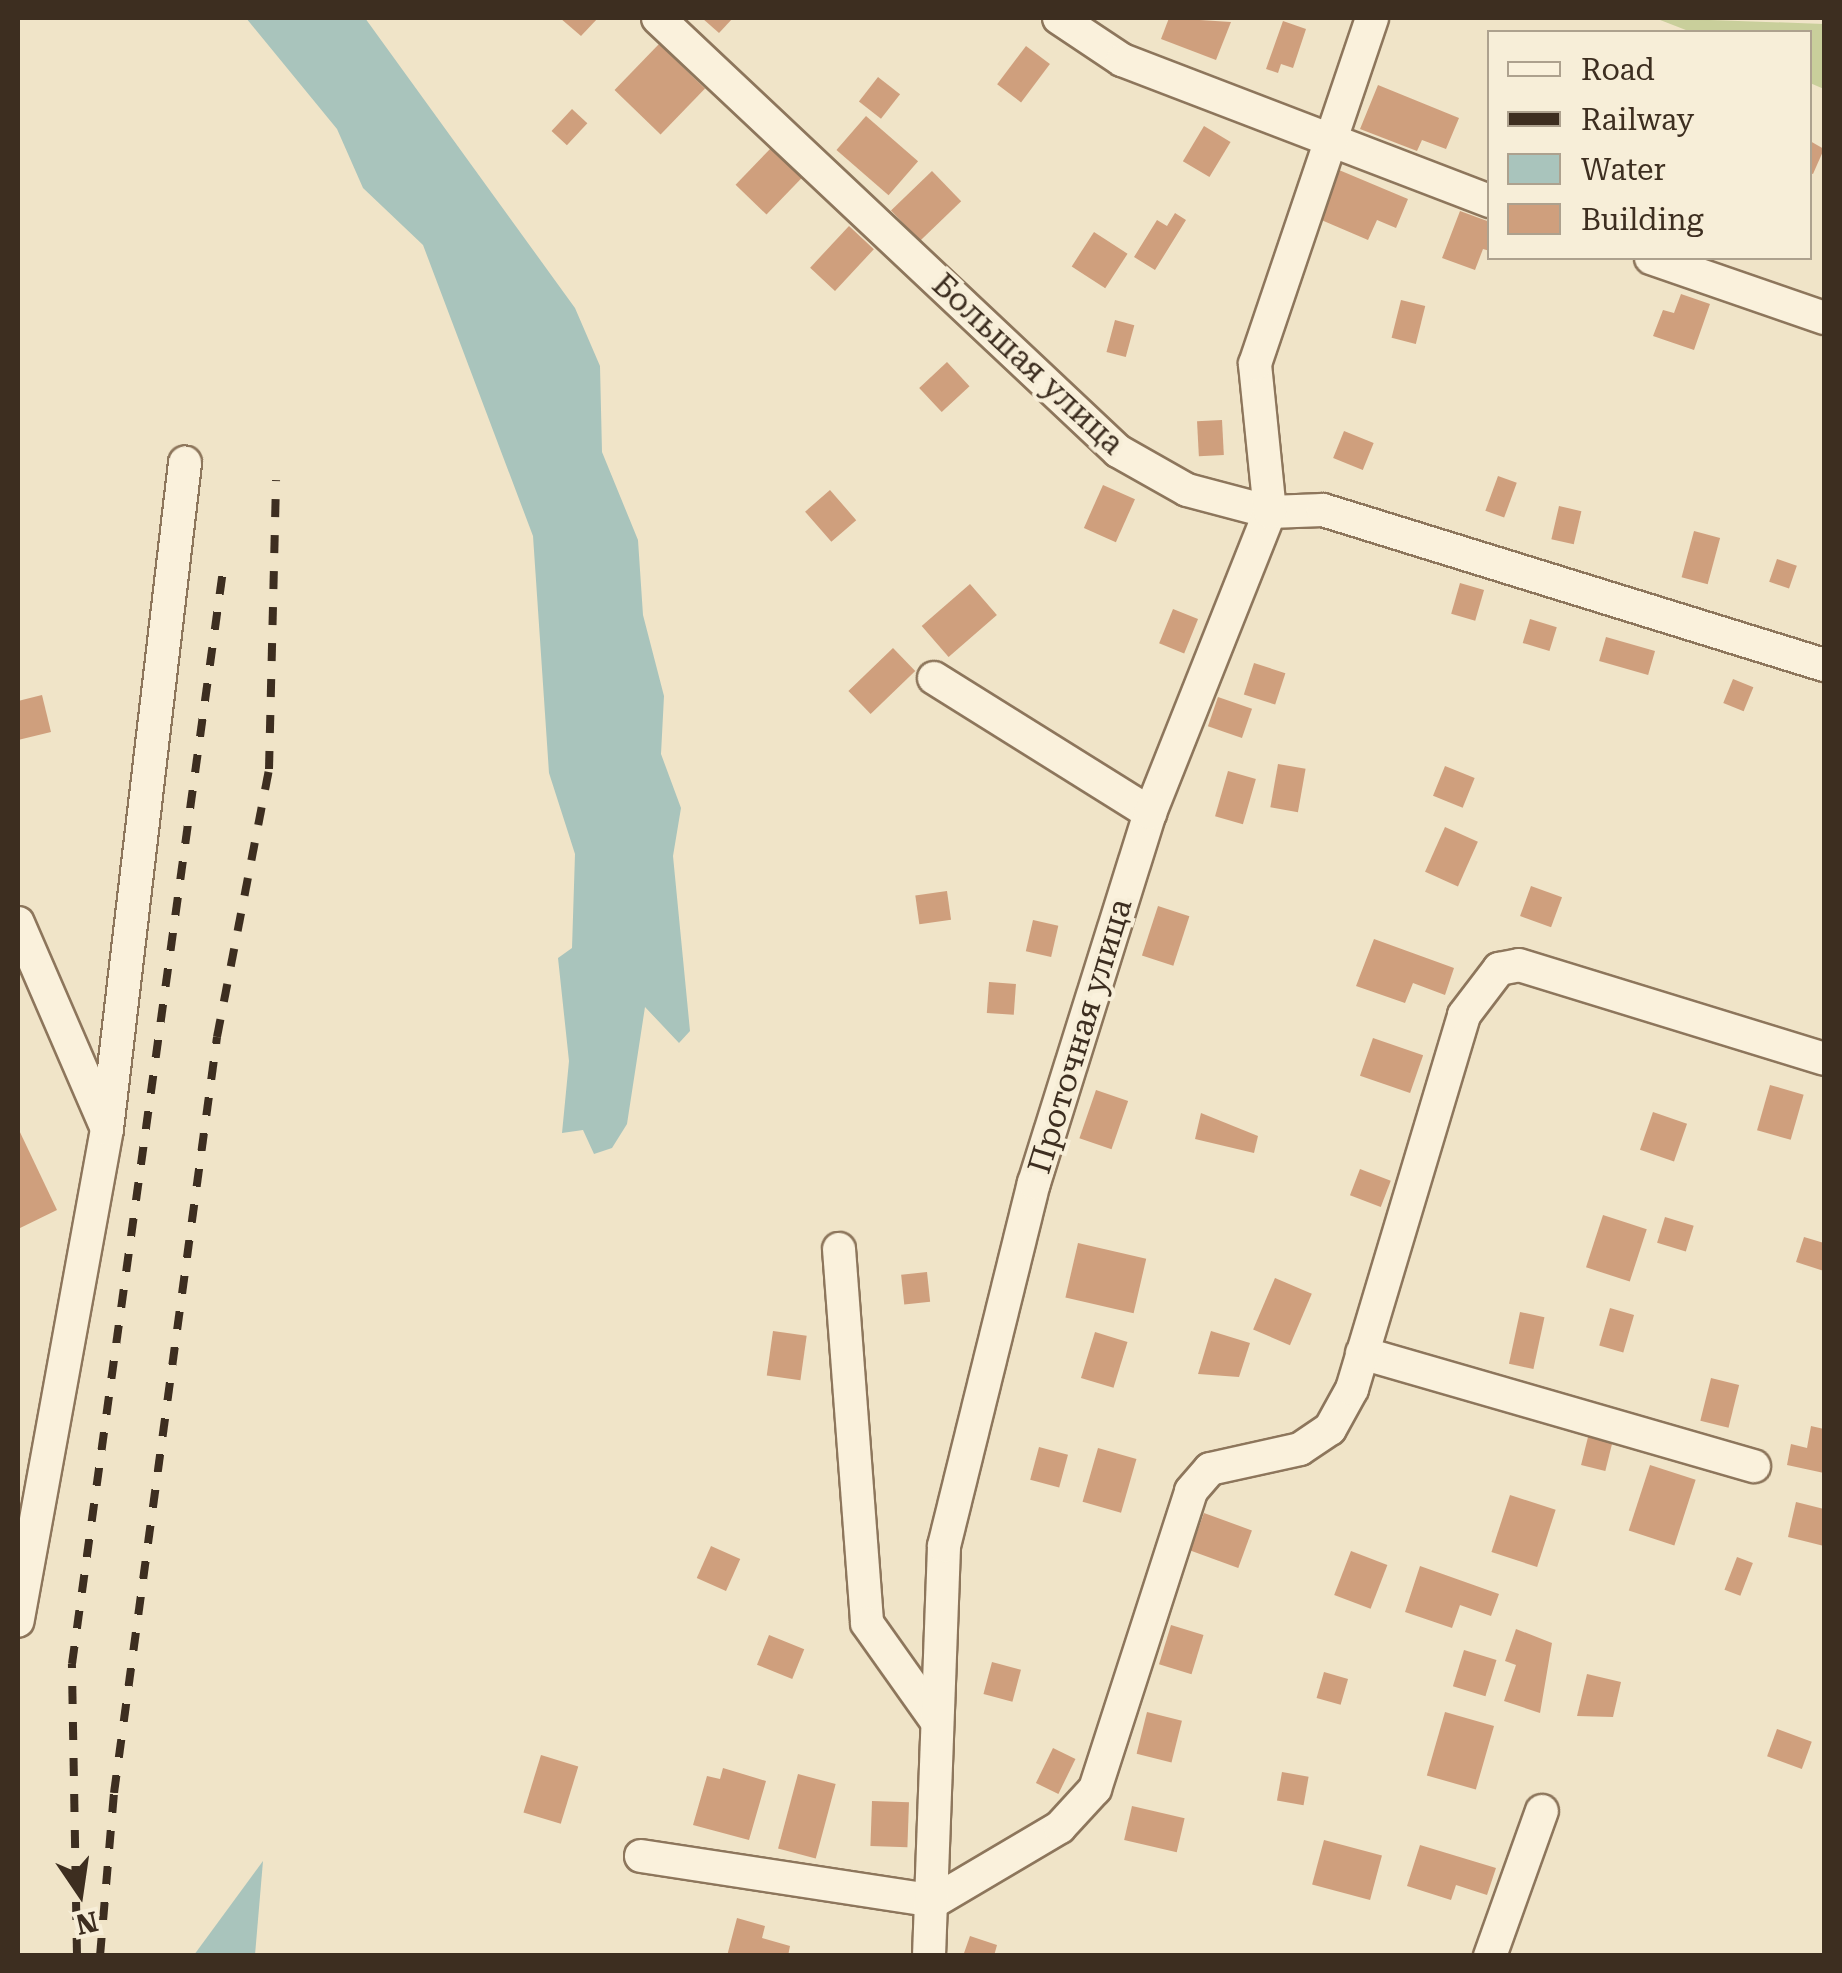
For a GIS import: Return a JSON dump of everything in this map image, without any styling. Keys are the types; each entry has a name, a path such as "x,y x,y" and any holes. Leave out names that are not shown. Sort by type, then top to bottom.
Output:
{"street":[{"name":"Большая улица","path":"658,18 1118,451 1187,490 1270,512 1323,510 1824,664"},
{"path":"1059,18 1122,60 1331,146 1487,200"},
{"name":"Проточная улица","path":"930,1956 935,1901 934,1719 944,1546 1034,1183 1150,814 1270,512 1255,364 1372,18"},
{"path":"1657,260 1824,318"},
{"path":"18,1621 108,1128 185,463"},
{"path":"934,678 1150,814"},
{"path":"18,923 108,1128"},
{"path":"641,1856 935,1901 1060,1827 1095,1789 1191,1491 1210,1469 1300,1450 1330,1429 1362,1354 1464,1015 1499,969 1519,965 1824,1059"},
{"path":"838,1249 868,1622 934,1719"},
{"path":"1362,1354 1754,1466"},
{"path":"1490,1956 1542,1811"}],"green space":[{"path":"1655,18 1824,24 1824,89 1812,84 1812,30 1686,30"}],"water":[{"path":"246,18 365,18 575,308 600,366 602,452 638,540 643,615 664,696 661,754 681,808 673,856 690,1031 679,1043 645,1007 627,1124 612,1148 594,1154 583,1130 562,1133 569,1061 558,958 572,948 575,854 549,773 533,536 423,245 363,188 337,129"},
{"path":"263,1861 255,1955 194,1955"}],"building":[{"path":"560,18 598,18 581,36"},
{"path":"702,18 733,18 719,33"},
{"path":"1169,18 1231,22 1216,60 1161,39"},
{"path":"1283,21 1306,29 1293,68 1281,64 1278,73 1266,69"},
{"path":"659,44 705,88 661,134 615,90"},
{"path":"1026,46 1050,64 1021,102 997,84"},
{"path":"878,77 900,94 881,119 859,101"},
{"path":"1378,85 1459,118 1446,149 1422,140 1417,151 1360,129"},
{"path":"572,109 587,123 567,145 552,131"},
{"path":"866,116 918,161 889,195 836,150"},
{"path":"1204,126 1231,142 1209,177 1183,161"},
{"path":"1812,142 1824,149 1812,174"},
{"path":"771,148 802,178 767,215 736,185"},
{"path":"1339,170 1408,199 1396,228 1377,220 1368,240 1319,219"},
{"path":"932,171 961,201 920,241 891,211"},
{"path":"1460,211 1487,221 1487,250 1483,249 1475,270 1442,258"},
{"path":"1175,213 1186,220 1155,270 1134,257 1157,220 1167,226"},
{"path":"849,226 874,249 835,291 810,268"},
{"path":"1094,232 1128,254 1105,288 1072,266"},
{"path":"1681,294 1710,304 1694,350 1653,336 1663,310 1674,313"},
{"path":"1401,300 1425,306 1416,344 1392,338"},
{"path":"1115,320 1134,325 1126,357 1106,352"},
{"path":"947,362 970,386 942,412 919,388"},
{"path":"1222,420 1224,455 1199,456 1197,421"},
{"path":"1344,431 1374,443 1363,470 1333,458"},
{"path":"1498,476 1517,483 1504,518 1485,511"},
{"path":"1103,485 1135,499 1116,542 1084,528"},
{"path":"830,490 856,520 831,542 805,512"},
{"path":"1559,506 1581,511 1574,544 1551,539"},
{"path":"1694,531 1720,538 1708,584 1682,577"},
{"path":"1777,559 1797,566 1789,589 1769,582"},
{"path":"1460,583 1484,590 1475,621 1451,614"},
{"path":"970,584 997,615 949,657 922,626"},
{"path":"1173,609 1198,619 1184,653 1159,643"},
{"path":"1530,619 1557,627 1549,651 1523,643"},
{"path":"1606,637 1655,651 1648,675 1599,661"},
{"path":"893,648 915,671 871,714 848,691"},
{"path":"1254,663 1285,673 1275,705 1244,694"},
{"path":"1733,679 1753,687 1744,711 1723,703"},
{"path":"42,695 51,732 18,740 18,701"},
{"path":"1218,697 1252,709 1242,738 1208,726"},
{"path":"1278,764 1306,769 1298,812 1270,807"},
{"path":"1445,766 1475,778 1463,808 1433,796"},
{"path":"1228,771 1256,779 1243,824 1215,816"},
{"path":"1445,827 1478,842 1458,886 1425,872"},
{"path":"1531,886 1562,897 1551,927 1520,916"},
{"path":"947,891 951,920 919,924 915,895"},
{"path":"1158,906 1189,916 1173,966 1142,955"},
{"path":"1033,920 1058,926 1051,957 1026,951"},
{"path":"1374,939 1454,968 1445,995 1413,983 1405,1003 1356,986"},
{"path":"989,982 1016,984 1014,1015 987,1013"},
{"path":"1373,1038 1423,1055 1410,1093 1360,1076"},
{"path":"1770,1085 1804,1095 1791,1140 1757,1130"},
{"path":"1096,1090 1128,1101 1112,1149 1079,1138"},
{"path":"1653,1112 1687,1124 1674,1162 1640,1150"},
{"path":"1201,1113 1258,1136 1254,1153 1195,1139"},
{"path":"18,1128 57,1210 18,1229"},
{"path":"1360,1169 1391,1181 1381,1207 1350,1195"},
{"path":"1603,1215 1647,1229 1630,1282 1586,1267"},
{"path":"1665,1217 1694,1226 1686,1252 1657,1243"},
{"path":"1804,1237 1824,1243 1824,1271 1796,1262"},
{"path":"1078,1243 1146,1259 1134,1313 1065,1298"},
{"path":"927,1272 930,1302 904,1305 901,1275"},
{"path":"1275,1278 1312,1294 1290,1345 1253,1330"},
{"path":"1610,1308 1634,1315 1623,1352 1599,1345"},
{"path":"1520,1312 1544,1317 1533,1369 1509,1364"},
{"path":"773,1331 807,1336 800,1380 767,1376"},
{"path":"1211,1331 1250,1343 1239,1377 1198,1374"},
{"path":"1095,1332 1128,1342 1113,1388 1081,1378"},
{"path":"1711,1378 1739,1385 1728,1428 1700,1421"},
{"path":"1811,1426 1824,1429 1824,1473 1787,1465 1791,1444 1807,1448"},
{"path":"1590,1429 1614,1435 1605,1471 1581,1465"},
{"path":"1039,1447 1068,1455 1059,1488 1030,1480"},
{"path":"1098,1448 1136,1459 1121,1513 1083,1502"},
{"path":"1650,1465 1696,1480 1674,1545 1629,1531"},
{"path":"1510,1495 1556,1510 1537,1567 1491,1552"},
{"path":"1796,1502 1824,1509 1824,1546 1788,1537"},
{"path":"1204,1513 1252,1530 1238,1568 1190,1551"},
{"path":"711,1546 740,1559 726,1591 697,1578"},
{"path":"1351,1551 1387,1565 1371,1609 1334,1595"},
{"path":"1737,1557 1753,1563 1740,1596 1724,1590"},
{"path":"1420,1566 1499,1594 1491,1616 1460,1605 1452,1628 1405,1612"},
{"path":"1171,1625 1204,1635 1192,1674 1159,1664"},
{"path":"1516,1629 1552,1643 1540,1713 1504,1701 1516,1665 1505,1661"},
{"path":"769,1635 804,1649 792,1679 757,1665"},
{"path":"1464,1650 1497,1660 1485,1696 1453,1686"},
{"path":"992,1662 1021,1670 1012,1702 983,1694"},
{"path":"1324,1672 1348,1679 1341,1705 1317,1698"},
{"path":"1587,1674 1621,1682 1613,1717 1577,1716"},
{"path":"1147,1712 1182,1721 1172,1762 1137,1754"},
{"path":"1445,1712 1494,1726 1476,1790 1427,1775"},
{"path":"1777,1729 1812,1742 1802,1769 1767,1756"},
{"path":"1053,1748 1075,1759 1058,1794 1036,1783"},
{"path":"541,1755 578,1766 561,1824 523,1812"},
{"path":"723,1768 766,1781 749,1840 693,1825 707,1776 720,1779"},
{"path":"1282,1772 1309,1777 1304,1805 1277,1801"},
{"path":"798,1774 836,1784 816,1858 778,1848"},
{"path":"872,1801 909,1802 907,1847 870,1846"},
{"path":"1132,1806 1185,1818 1177,1852 1124,1840"},
{"path":"1324,1840 1382,1856 1370,1900 1312,1884"},
{"path":"1420,1845 1496,1868 1487,1895 1456,1885 1451,1900 1407,1886"},
{"path":"737,1918 765,1926 762,1938 790,1946 788,1956 727,1956"},
{"path":"970,1936 997,1945 994,1956 963,1956"}],"railway":[{"path":"100,1956 114,1793 217,1037 269,769 276,480"},
{"path":"77,1956 72,1664 224,563"}]}
